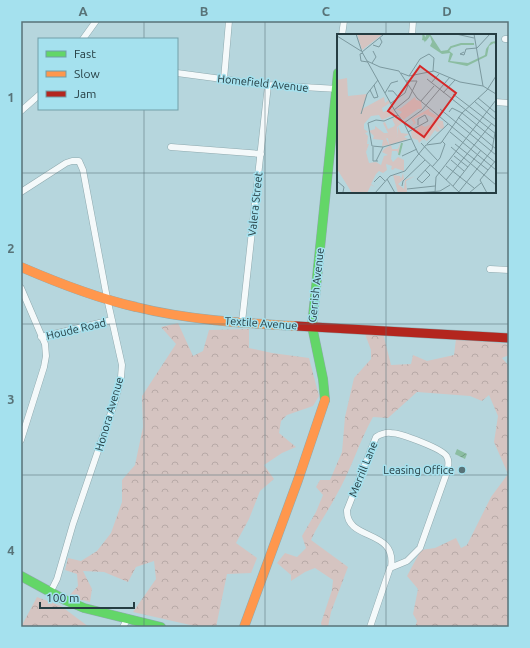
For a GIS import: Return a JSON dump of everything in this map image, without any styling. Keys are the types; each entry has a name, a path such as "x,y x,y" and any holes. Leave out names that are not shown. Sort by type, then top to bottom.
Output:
{"main road":[{"name":"Gerrish Avenue","path":"244,627 298,480 325,401 323,379 312,326 337,89"},
{"name":"Textile Avenue","path":"21,267 58,282 107,298 140,308 180,316 242,322 509,338"},
{"path":"21,576 50,593 84,608 161,627"}],"street":[{"path":"84,38 96,21"},
{"path":"224,79 229,21"},
{"path":"342,34 344,21"},
{"path":"412,34 413,21"},
{"name":"Homefield Avenue","path":"178,73 268,85 337,89"},
{"name":"Valera Street","path":"242,322 268,85"},
{"path":"21,111 38,96"},
{"path":"496,102 509,103"},
{"path":"171,147 261,154"},
{"name":"Honora Avenue","path":"21,192 66,163 78,161 83,170 107,298 122,365 119,386 73,524 57,579 50,593"},
{"path":"490,269 509,270"},
{"path":"21,288 45,344 46,356 44,367 21,440"},
{"name":"Houde Road","path":"41,337 112,320"},
{"name":"Merrill Lane","path":"370,627 390,568 392,555 389,548 383,542 357,529 351,524 347,518 348,506 376,437 387,432 397,434 440,450 447,456 448,461 447,472 420,548 407,561 390,568"},
{"path":"123,627 128,618"}],"green space":[{"path":"178,323 193,356 203,351 209,330 249,329 249,348 309,358 319,396 313,406 287,415 281,421 279,433 296,447 282,453 264,465 274,479 260,491 249,519 236,543 257,558 251,573 227,574 216,627 199,627 133,612 156,579 154,561 136,567 128,582 104,572 83,571 92,589 90,602 68,597 78,586 77,574 65,570 68,558 81,561 97,551 111,533 122,502 122,480 135,465 143,427 142,396 176,344 161,327"},
{"path":"383,333 391,365 411,364 413,355 427,361 454,355 456,339 509,344 509,355 502,358 509,366 509,627 415,627 417,621 413,614 418,589 407,576 421,550 435,548 456,538 461,548 467,545 491,497 508,474 494,442 498,416 489,395 482,401 470,396 417,392 388,418 373,417 363,436 342,485 311,540 348,567 331,612 328,627 322,627 321,623 332,590 333,580 315,568 305,572 291,581 291,575 277,563 285,553 297,557 306,548 302,536 316,512 323,495 316,487 320,480 330,480 342,452 345,417 354,378 371,359 371,350 365,334"},
{"path":"37,597 61,606 89,627 21,627"}],"water":[{"path":"457,449 467,454 465,459 455,454"}],"traffic: fast":[{"path":"325,400 323,379 312,326 337,83"},
{"path":"21,576 65,600 84,608 161,627"}],"traffic: slow":[{"path":"21,267 92,295 156,311 216,320 296,326"},
{"path":"244,627 298,480 325,400"}],"traffic: jam":[{"path":"296,326 509,338"}],"place":[{"name":"Leasing Office","path":"462,470"}]}
